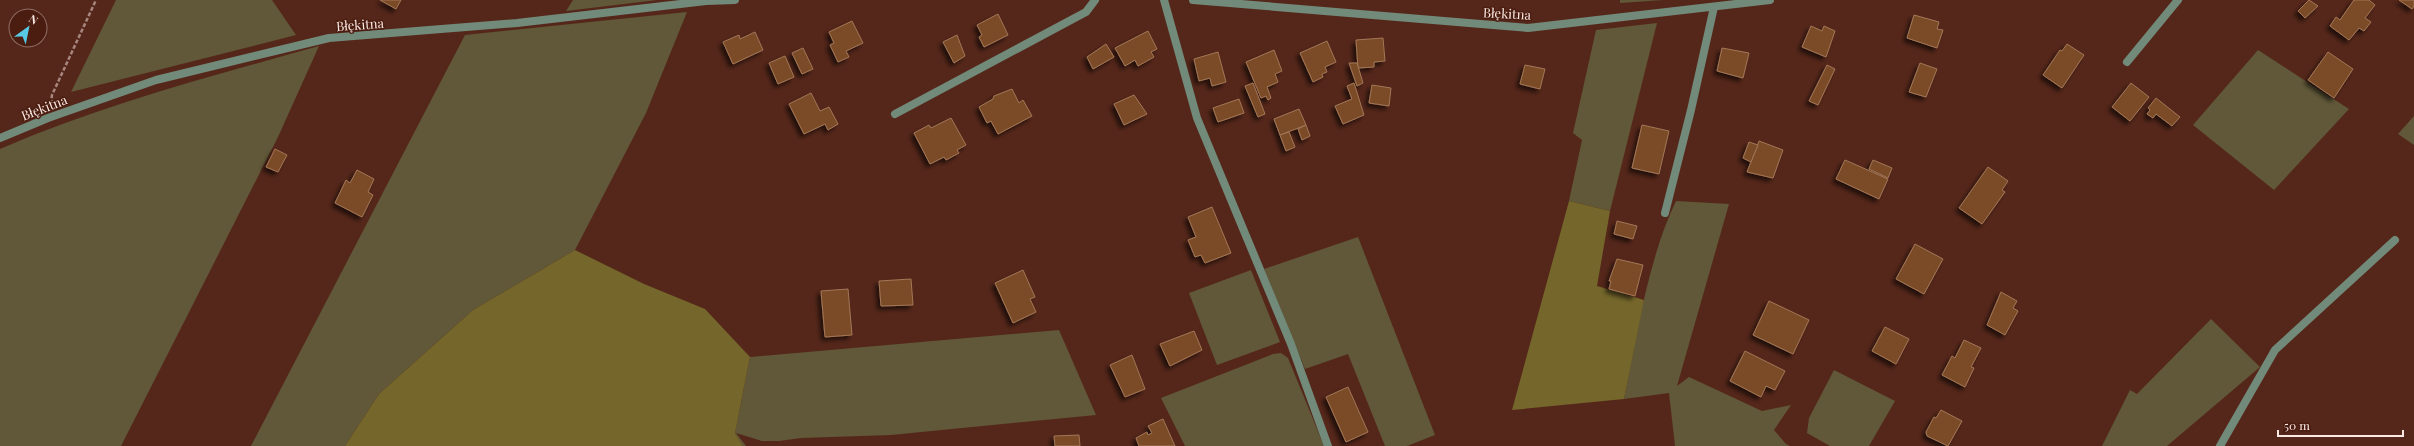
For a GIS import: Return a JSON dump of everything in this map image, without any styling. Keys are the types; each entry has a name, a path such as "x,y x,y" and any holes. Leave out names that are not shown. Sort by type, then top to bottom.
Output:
{"street":[{"name":"Błękitna","path":"0,138 48,118 156,80 329,38 517,23 706,1 735,0"},
{"path":"895,114 1086,12 1095,0"},
{"path":"1164,0 1197,118 1291,344 1328,446"},
{"name":"Błękitna","path":"1193,0 1528,28 1714,7 1724,3 1770,0"},
{"path":"2127,62 2178,0"},
{"path":"1665,212 1691,110 1714,7"},
{"path":"2220,446 2274,350 2396,240"}],"path":[{"path":"48,118 52,95 96,0"}],"shaded area":[{"path":"116,0 272,0 296,35 71,92"},
{"path":"573,0 657,0 566,11"},
{"path":"1620,0 1663,0 1620,3"},
{"path":"687,12 646,113 575,250 473,310 379,394 345,446 251,446 465,35"},
{"path":"1657,23 1610,211 1569,201 1582,140 1573,133 1596,30"},
{"path":"319,46 278,137 121,446 0,446 0,149 39,133 158,92"},
{"path":"2258,50 2349,109 2274,190 2193,125"},
{"path":"2414,116 2414,145 2398,134"},
{"path":"1569,201 1610,211 1597,286 1644,300 1624,399 1512,410"},
{"path":"1676,201 1729,204 1677,386 1689,377 1762,411 1791,405 1774,430 1786,444 1790,446 1675,446 1669,393 1624,399 1644,298 1658,247"},
{"path":"1358,237 1435,435 1407,446 1385,446 1348,354 1305,369 1264,269"},
{"path":"575,250 644,284 705,309 750,357 735,433 743,446 345,446 379,394 473,310"},
{"path":"1251,270 1280,342 1217,365 1189,293"},
{"path":"2211,319 2260,367 2167,446 2102,446 2130,390 2137,394"},
{"path":"1059,330 1096,415 891,435 801,438 779,441 762,441 736,433 746,446 743,446 735,433 750,357"},
{"path":"1281,353 1288,358 1324,446 1185,446 1161,398 1273,354"},
{"path":"1834,370 1895,401 1869,446 1830,446 1807,433 1809,418"}],"building":[{"path":"380,0 401,0 396,9"},
{"path":"2309,0 2318,6 2305,18 2298,11"},
{"path":"2354,0 2369,0 2375,5 2365,18 2371,22 2364,31 2359,28 2349,40 2330,26 2336,17 2340,20"},
{"path":"2399,0 2414,0 2414,6 2412,9"},
{"path":"998,14 1008,35 984,47 979,37 982,35 977,25"},
{"path":"1914,15 1939,22 1937,29 1943,30 1937,48 1907,38"},
{"path":"852,21 863,43 846,51 849,57 838,62 830,45 834,43 829,32"},
{"path":"1811,26 1822,31 1824,26 1835,31 1826,57 1802,47"},
{"path":"1148,31 1157,49 1151,52 1154,57 1138,66 1135,60 1125,66 1115,48"},
{"path":"755,32 763,50 733,64 723,42 739,35 740,39"},
{"path":"957,35 965,56 954,63 943,42"},
{"path":"1383,38 1385,61 1374,62 1374,67 1358,68 1356,40"},
{"path":"1327,41 1336,62 1325,67 1327,72 1322,74 1323,77 1313,82 1300,53"},
{"path":"1106,44 1114,57 1093,69 1087,57"},
{"path":"2067,44 2084,55 2062,88 2043,75 2060,50 2062,51"},
{"path":"803,48 813,69 802,74 792,53"},
{"path":"1722,48 1749,53 1743,78 1717,71"},
{"path":"1274,50 1282,71 1275,74 1278,82 1267,87 1271,98 1268,100 1266,96 1261,98 1246,62"},
{"path":"1218,52 1226,82 1212,86 1210,78 1199,81 1194,59"},
{"path":"2328,52 2353,69 2334,98 2308,80"},
{"path":"785,56 794,77 778,84 769,63"},
{"path":"1349,63 1357,63 1363,83 1357,86"},
{"path":"1920,63 1937,69 1926,97 1909,92"},
{"path":"1525,65 1545,69 1540,89 1520,84"},
{"path":"1827,65 1835,69 1818,105 1809,101"},
{"path":"1253,83 1265,114 1258,117 1245,86"},
{"path":"1354,83 1364,115 1343,124 1335,106 1352,99 1347,86"},
{"path":"2131,83 2149,97 2130,121 2112,107"},
{"path":"1372,85 1391,88 1389,106 1369,103"},
{"path":"1012,89 1019,103 1023,100 1032,116 998,134 991,121 987,123 979,107 993,99 994,96"},
{"path":"811,93 820,111 829,107 838,124 828,130 825,124 804,134 789,104"},
{"path":"1134,95 1147,114 1124,125 1114,104"},
{"path":"2156,98 2180,117 2172,126 2156,114 2153,118 2147,114 2150,110 2148,108"},
{"path":"1239,99 1244,113 1218,122 1213,108"},
{"path":"1299,109 1306,125 1280,135 1274,119"},
{"path":"951,118 966,145 957,150 959,153 946,160 944,157 930,164 914,133 929,125 931,128"},
{"path":"1306,125 1310,136 1302,140 1298,129"},
{"path":"1642,125 1669,131 1659,174 1632,168"},
{"path":"1289,132 1295,147 1286,151 1280,135"},
{"path":"1759,141 1783,150 1773,178 1747,172"},
{"path":"1749,142 1758,145 1751,162 1743,158"},
{"path":"275,149 287,155 278,172 266,167"},
{"path":"1845,160 1888,179 1879,199 1836,179"},
{"path":"1873,160 1892,168 1888,178 1869,169"},
{"path":"1988,167 2008,181 2002,190 2005,192 1982,224 1959,208"},
{"path":"357,170 374,179 368,192 373,195 362,217 335,203 346,180 350,183"},
{"path":"1212,207 1231,253 1205,263 1201,255 1195,257 1188,240 1196,237 1188,217"},
{"path":"1617,221 1637,226 1633,239 1614,234"},
{"path":"1915,244 1943,259 1924,294 1896,279"},
{"path":"1617,259 1643,265 1635,296 1609,289 1611,281 1609,281"},
{"path":"1023,270 1035,297 1030,299 1036,312 1013,323 995,283"},
{"path":"911,279 913,305 881,306 879,281"},
{"path":"848,289 852,335 825,337 821,291"},
{"path":"2001,292 2017,301 2013,308 2018,311 2005,335 1987,325"},
{"path":"1769,301 1809,320 1793,354 1753,335"},
{"path":"1885,327 1909,339 1896,364 1872,351"},
{"path":"1194,331 1202,350 1170,366 1160,344"},
{"path":"1964,340 1981,348 1971,367 1974,368 1965,387 1942,375 1952,356 1955,358"},
{"path":"1745,351 1785,371 1775,390 1766,386 1761,397 1730,381"},
{"path":"1132,355 1145,389 1125,397 1110,365"},
{"path":"1348,387 1368,432 1346,442 1326,397"},
{"path":"1941,410 1962,421 1948,446 1927,436 1926,432 1934,417 1936,418"},
{"path":"1163,419 1175,446 1139,446 1136,438 1147,432 1148,435 1152,433 1148,426"},
{"path":"1079,435 1080,446 1055,446 1054,436"}]}
